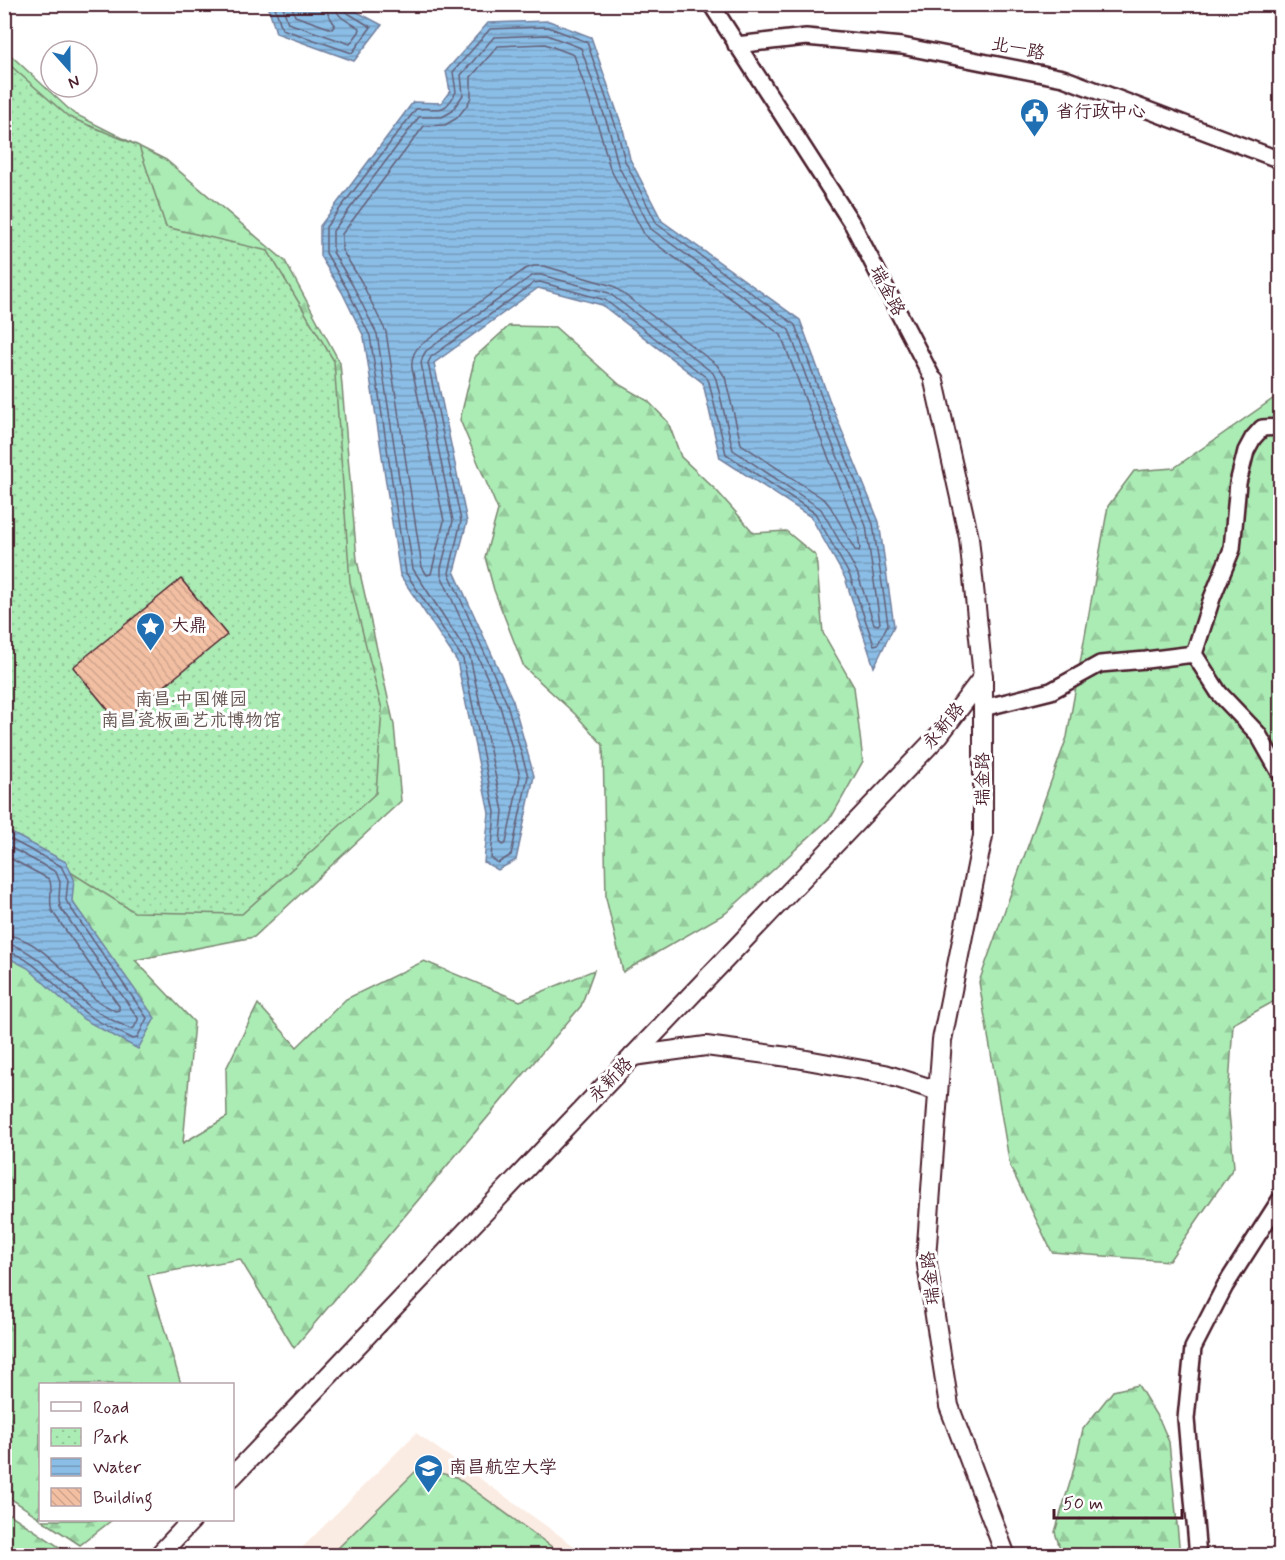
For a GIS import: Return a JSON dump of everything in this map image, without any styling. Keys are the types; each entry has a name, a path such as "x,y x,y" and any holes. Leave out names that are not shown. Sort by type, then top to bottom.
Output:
{"street":[{"name":"瑞金路","path":"711,4 853,225 934,381 969,538 983,677 983,836 942,1040 926,1258 949,1406 1006,1556"},
{"name":"北一路","path":"736,45 806,37 902,46 1063,78 1280,160"},
{"path":"1194,654 1212,598 1232,549 1238,483 1246,452 1253,438 1262,428 1281,427"},
{"path":"983,708 1051,691 1100,664 1194,654"},
{"path":"1194,654 1219,693 1258,734 1281,773"},
{"name":"永新路","path":"234,1475 939,735 983,677"},
{"path":"633,1056 706,1046 796,1058 885,1074 938,1090"},
{"path":"1198,1556 1186,1419 1193,1348 1225,1286 1281,1200"},
{"path":"158,1556 191,1521"}],"shaded area":[{"name":"南昌航空大学","path":"416,1433 587,1555 294,1556"}],"green space":[{"path":"4,49 39,81 39,99 58,99 73,113 166,160 285,261 340,363 357,560 394,725 401,801 254,937 135,960 194,1022 183,1143 227,1117 226,1069 258,1004 297,1047 346,999 424,961 520,1001 594,970 581,1006 294,1348 240,1259 148,1275 181,1383 39,1383 39,1517 4,1494"},
{"name":"南昌·中国傩园 南昌瓷板画艺术博物馆","path":"4,60 39,91 39,99 48,99 69,117 139,146 166,227 268,251 334,361 350,582 382,709 376,793 242,914 134,912 5,831"},
{"path":"509,326 555,327 620,385 648,401 668,422 681,457 717,491 754,533 786,531 816,556 823,633 854,687 863,761 832,816 726,913 623,972 606,898 603,745 575,714 524,667 494,590 485,557 498,510 460,420 475,357"},
{"path":"1280,394 1280,998 1233,1024 1228,1101 1234,1167 1169,1261 1052,1252 1010,1166 979,982 1067,737 1108,506 1134,471 1174,468"},
{"path":"1138,1385 1161,1423 1169,1442 1180,1555 1062,1555 1055,1532 1083,1429 1113,1391"},
{"name":"南昌航空大学","path":"419,1468 456,1477 563,1555 331,1555"},
{"path":"4,1511 70,1554 68,1556 5,1555"},
{"path":"44,1521 111,1521 80,1545"}],"water":[{"path":"268,5 344,5 382,25 354,61 276,33"},
{"path":"549,21 591,37 623,129 630,159 662,221 800,320 879,522 894,626 874,667 845,578 811,517 720,458 703,383 602,305 538,288 434,363 467,522 454,571 513,701 534,776 516,860 498,870 484,862 489,813 457,661 400,575 364,337 342,292 320,256 320,226 413,102 441,103 450,91 446,71 488,23"},
{"path":"4,829 66,862 74,879 72,901 155,1018 138,1049 83,1019 28,968 5,958"}],"building":[{"path":"181,579 227,635 119,723 73,667"}],"place":[{"name":"省行政中心","path":"1035,138"},
{"name":"大鼎","path":"150,652"},
{"name":"南昌航空大学","path":"428,1494"}]}
